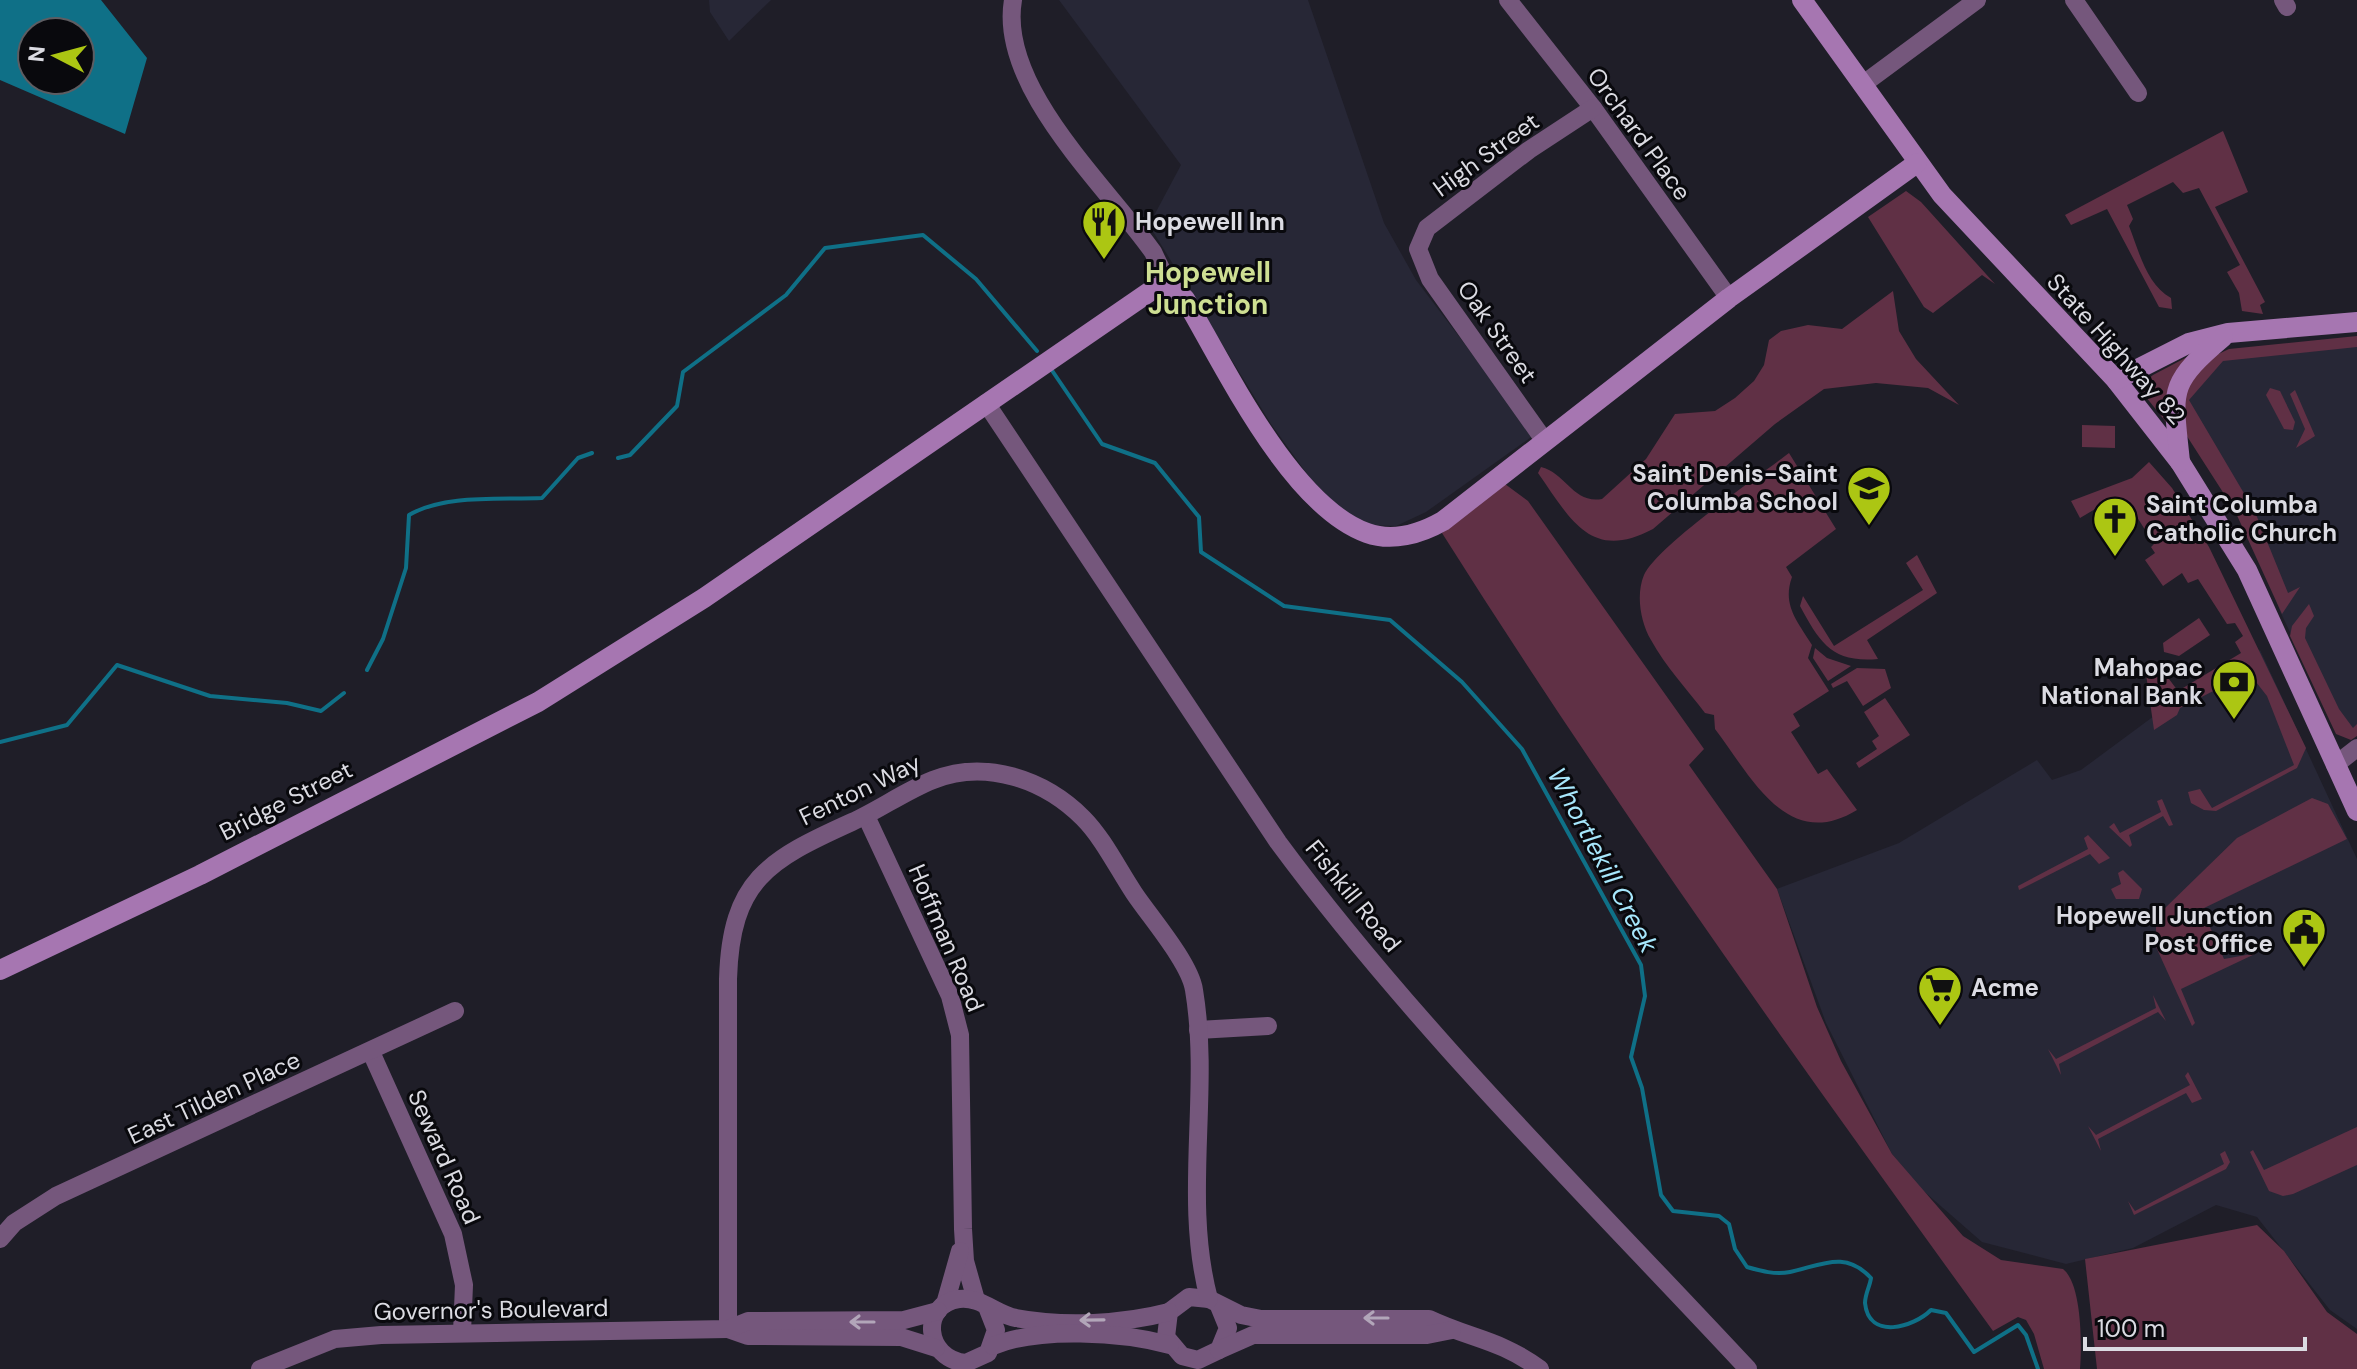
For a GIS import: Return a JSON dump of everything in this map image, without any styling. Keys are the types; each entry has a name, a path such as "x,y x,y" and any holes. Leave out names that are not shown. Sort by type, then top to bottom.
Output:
{"main road":[{"name":"State Highway 82","path":"1802,0 1917,163 1981,240 2116,380 2180,462 2247,570 2357,811"},
{"path":"1164,289 1177,292 1185,299 1270,441 1297,479 1324,507 1367,533 1390,537 1431,527 1729,298 1917,163"},
{"name":"Bridge Street","path":"0,970 477,735 590,669 704,598 1144,293 1164,289"},
{"path":"2116,380 2189,343 2228,333 2357,322"},
{"path":"2180,462 2174,416 2177,387 2184,372 2228,333"}],"street":[{"path":"1013,0 1010,28 1036,101 1153,252 1164,275 1164,289"},
{"name":"Orchard Place","path":"1508,0 1593,108 1653,197 1729,298"},
{"path":"1862,85 1977,0"},
{"path":"2074,0 2138,93"},
{"name":"High Street","path":"1418,249 1427,228 1529,150 1593,108"},
{"name":"Oak Street","path":"1418,249 1430,279 1544,440"},
{"name":"Fishkill Road","path":"986,403 1278,842 1324,903 1468,1069 1748,1369"},
{"path":"2335,765 2357,748"},
{"name":"Fenton Way","path":"728,1329 728,968 737,915 758,876 792,849 866,816 933,780 970,772 1005,774 1037,784 1062,799 1085,820 1194,986 1198,1030 1197,1235 1191,1271 1175,1306"},
{"name":"Hoffman Road","path":"866,816 950,996 960,1035 965,1261 981,1304"},
{"name":"East Tilden Place","path":"0,1239 14,1223 56,1196 455,1011"},
{"path":"1198,1030 1268,1026"},
{"name":"Seward Road","path":"371,1052 453,1234 464,1285 462,1332"},
{"name":"Hoffman Road","path":"942,1307 958,1266 963,1229"},
{"name":"Fenton Way","path":"1197,1235 1214,1302"},
{"path":"1452,1330 1427,1335 1253,1335 1213,1358 1198,1360 1179,1357 1135,1336 1022,1338 966,1363 946,1359 932,1329 942,1307 964,1298 1013,1318 1039,1321 1130,1320 1197,1296 1249,1318 1429,1319 1452,1330 1487,1338 1513,1350 1540,1369"},
{"path":"1213,1358 1228,1328 1214,1302"},
{"path":"981,1304 996,1330 983,1358"},
{"path":"1175,1306 1165,1329 1179,1357"},
{"name":"Governor's Boulevard","path":"728,1329 748,1321 904,1320 942,1307"},
{"name":"Governor's Boulevard","path":"260,1369 335,1339 462,1332 728,1329 748,1336 901,1337 946,1359"}],"shaded area":[{"path":"709,0 771,0 729,41 710,12"},
{"path":"1059,0 1308,0 1384,223 1416,280 1534,435 1426,512 1396,526 1364,525 1339,507 1310,478 1271,424 1149,225 1181,165"},
{"path":"2223,131 2248,192 2215,207 2265,302 2260,305 2263,314 2242,311 2239,293 2227,272 2240,265 2199,188 2183,193 2173,182 2127,205 2133,219 2129,226 2144,266 2155,284 2171,298 2172,309 2159,307 2107,209 2071,225 2065,215"},
{"path":"1906,191 1921,202 1995,284 1982,275 1933,313 1924,307 1868,217"},
{"path":"1893,291 1899,331 1916,359 1959,405 1928,388 1876,383 1824,389 1775,424 1653,529 1632,538 1614,541 1585,531 1561,506 1538,473 1541,467 1550,470 1584,497 1602,499 1646,459 1675,414 1715,411 1754,381 1764,365 1769,340 1781,331 1808,325 1842,329"},
{"path":"2357,336 2357,347 2223,361 2189,400 2255,512 2288,593 2300,587 2282,614 2235,511 2183,430 2187,380 2212,357 2229,349"},
{"path":"2357,339 2357,731 2338,734 2280,611 2251,531 2187,432 2188,382 2215,359"},
{"path":"2189,356 2166,422 2138,387 2153,375"},
{"path":"2270,388 2280,391 2295,422 2293,430 2284,429 2266,395"},
{"path":"2295,390 2315,436 2296,448 2305,429 2290,394"},
{"path":"2082,425 2115,426 2115,448 2082,447"},
{"path":"1789,453 1836,529 1786,567 1792,577 1790,604 1812,645 1808,658 1829,691 1793,714 1800,726 1791,732 1818,774 1827,769 1857,810 1832,821 1810,822 1791,816 1757,787 1715,729 1714,715 1705,713 1657,650 1647,633 1640,608 1642,582 1653,562 1688,530"},
{"path":"2149,462 2172,488 2209,547 2306,748 2297,768 2216,811 2204,810 2191,803 2188,792 2200,789 2212,808 2294,765 2267,696 2256,682 2227,684 2180,708 2177,715 2154,730 2146,674 2169,679 2178,691 2241,653 2235,642 2243,636 2235,623 2227,624 2198,579 2188,583 2182,573 2163,586 2145,560 2155,553 2151,547 2154,544 2130,506 2107,502 2080,518 2071,501 2132,478"},
{"path":"1505,484 1528,501 1704,749 1689,765 1777,889 1817,1007 1841,1061 1892,1154 1963,1236 2001,1260 2063,1269 2069,1277 2079,1316 2080,1369 2044,1369 2034,1334 2026,1320 2018,1317 1993,1331 1711,936 1508,635 1442,533"},
{"path":"1917,555 1937,593 1867,640 1878,659 1849,658 1838,654 1821,640 1800,606 1803,596 1834,646 1923,590 1906,563"},
{"path":"2309,604 2314,616 2306,628 2305,638 2339,709 2353,728 2357,724 2357,736 2351,740 2336,734 2290,636 2292,626"},
{"path":"2199,618 2210,635 2179,656 2164,652 2163,643"},
{"path":"1815,648 1827,658 1851,666 1828,681 1813,658"},
{"path":"2260,650 2357,859 2357,1329 2330,1310 2257,1217 2216,1205 2133,1248 2066,1264 1982,1242 1919,1187 1892,1154 1826,1023 1777,889 1899,843 2037,760 2052,780 2081,770 2177,699"},
{"path":"1857,668 1885,669 1891,688 1863,706 1847,681 1833,688 1831,684"},
{"path":"1885,698 1910,735 1859,768 1856,763 1877,749 1872,741 1879,736 1864,712"},
{"path":"2312,798 2328,804 2347,839 2202,909 2224,959 2257,953 2181,989 2195,1023 2192,1026 2152,938 2156,933 2156,921 2163,910 2237,838"},
{"path":"2162,799 2173,825 2169,826 2163,816 2129,835 2130,847 2109,827 2114,823 2120,833 2161,812 2157,801"},
{"path":"2088,835 2110,858 2099,864 2090,854 2019,890 2018,886 2088,849 2084,838"},
{"path":"2123,870 2142,889 2139,899 2116,899 2111,889 2121,884 2118,873"},
{"path":"2153,995 2166,1021 2158,1012 2059,1064 2061,1075 2048,1049 2056,1059 2156,1008"},
{"path":"2188,1072 2202,1099 2192,1103 2186,1093 2098,1139 2101,1151 2088,1126 2096,1135 2190,1085 2185,1076"},
{"path":"2357,1127 2357,1165 2293,1194 2283,1196 2269,1191 2250,1152 2253,1150 2264,1170"},
{"path":"2225,1151 2230,1162 2226,1169 2134,1215 2128,1201 2135,1211 2224,1164 2220,1154"},
{"path":"2257,1225 2284,1251 2327,1312 2357,1334 2357,1369 2097,1369 2085,1259"}],"water":[{"path":"0,0 101,0 147,58 125,134 37,96 96,96 96,16 16,16 16,87 0,80"}],"waterway":[{"name":"Whortlekill Creek","path":"618,458 630,455 677,406 683,372 786,295 825,248 923,235 976,279 1037,351"},
{"name":"Whortlekill Creek","path":"1051,369 1102,444 1155,463 1199,517 1201,552 1284,606 1390,620 1462,682 1522,749 1641,965 1645,996 1631,1057 1642,1088 1661,1195 1673,1211 1719,1216 1729,1224 1735,1249 1747,1267 1784,1273 1823,1263 1852,1264 1871,1278 1865,1303 1868,1315 1883,1326 1904,1325 1931,1310 1946,1313 1974,1352 2018,1325 2026,1335 2038,1369"},
{"name":"Whortlekill Creek","path":"367,670 383,639 406,568 409,515 423,508 456,501 542,498 578,458 592,453"},
{"name":"Whortlekill Creek","path":"0,742 67,725 117,665 210,696 287,703 321,711 344,693"}],"place":[{"name":"Hopewell Inn","path":"1104,261"},
{"name":"Saint Denis-Saint Columba School","path":"1869,527"},
{"name":"Saint Columba Catholic Church","path":"2115,558"},
{"name":"Mahopac National Bank","path":"2234,721"},
{"name":"Hopewell Junction Post Office","path":"2304,969"},
{"name":"Acme","path":"1940,1027"}],"district":[{"name":"Hopewell Junction","path":"1208,288"}]}
